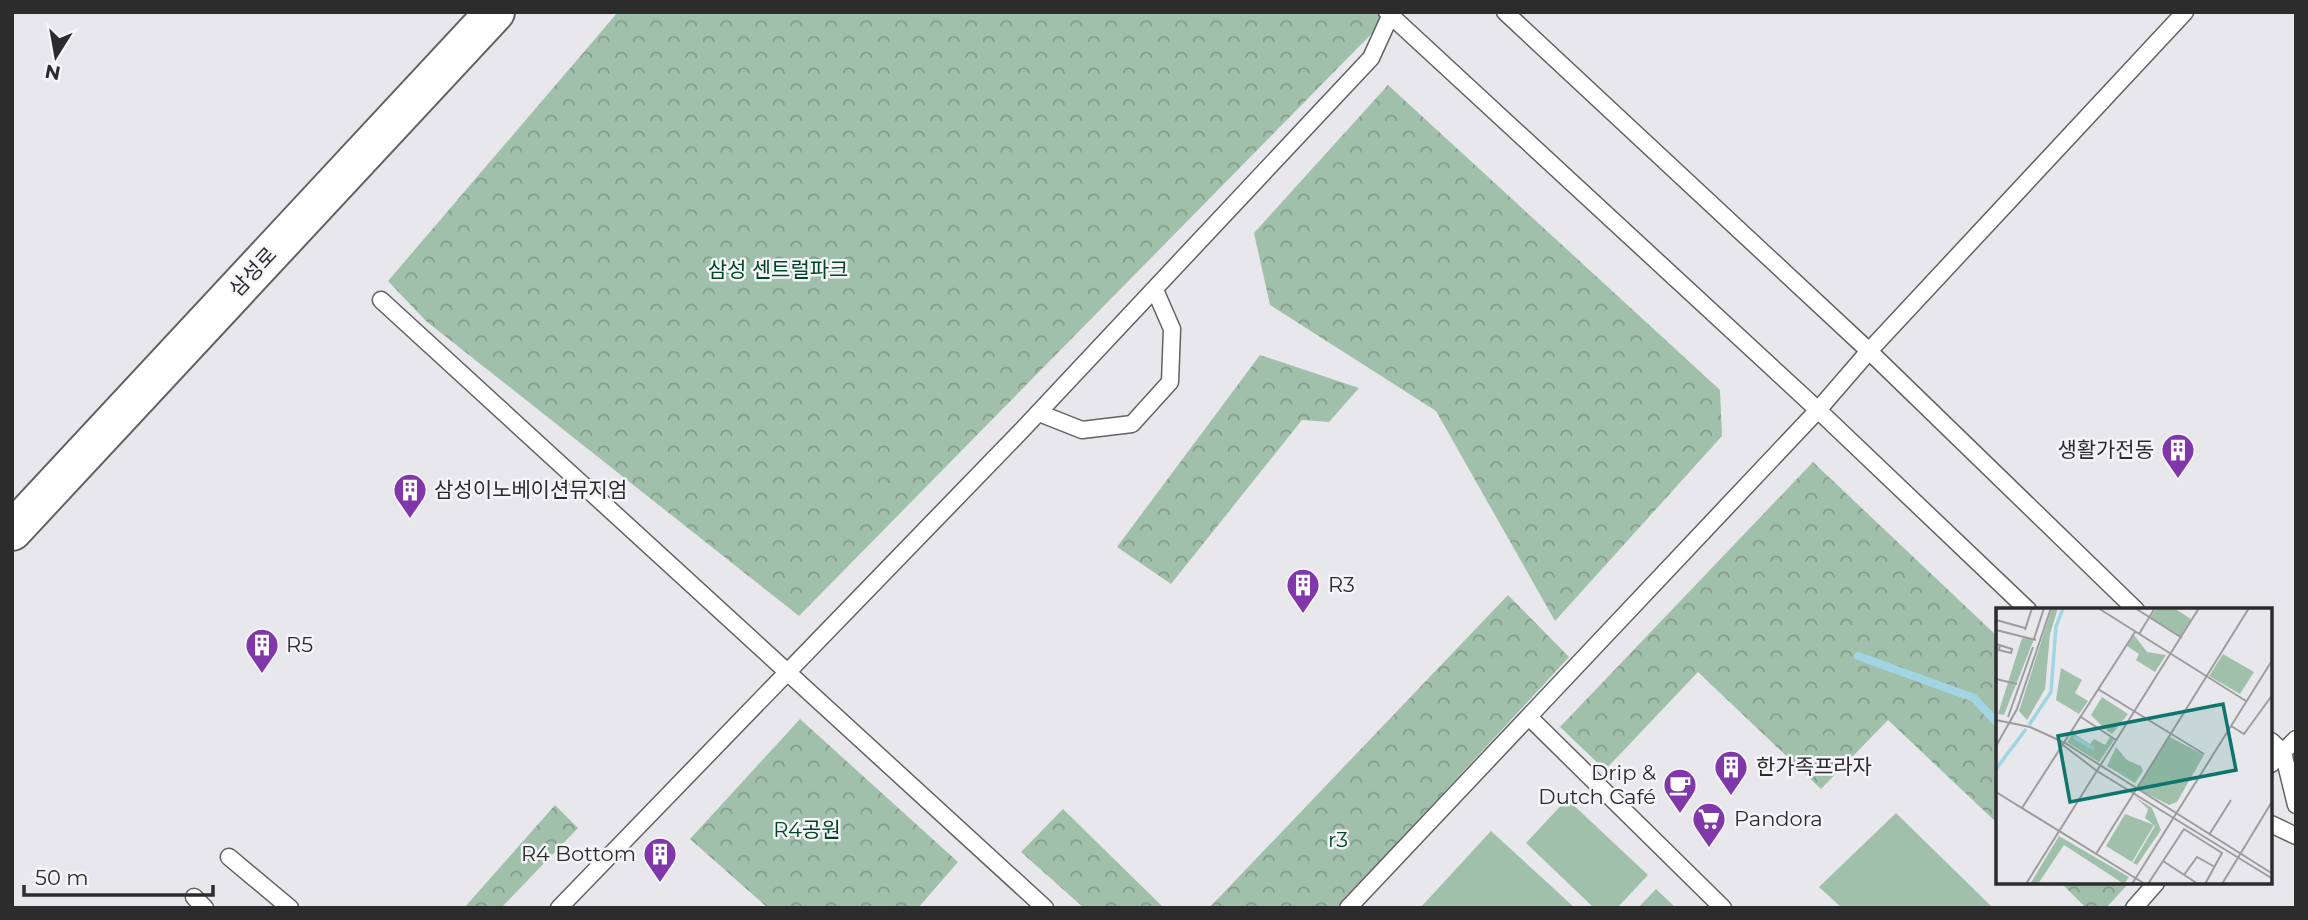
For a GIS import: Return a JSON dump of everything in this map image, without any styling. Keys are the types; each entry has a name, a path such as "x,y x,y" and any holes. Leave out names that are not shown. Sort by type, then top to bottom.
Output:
{"street":[{"name":"삼성로","path":"12,531 495,12"}],"lane":[{"path":"1505,12 1868,351 2134,608"},
{"path":"1348,908 1818,410 1868,351 2185,12"},
{"path":"559,908 1039,413 1371,58 1389,13 1818,410 2026,608"},
{"path":"1039,413 1082,430 1132,424 1170,382 1172,328 1155,290"},
{"path":"381,300 1045,908"},
{"path":"1529,717 1723,908"},
{"path":"2296,739 2275,752 2296,805"},
{"path":"2273,825 2296,836"},
{"path":"229,857 290,908"},
{"path":"2134,908 2154,885"}],"green space":[{"name":"삼성 센트럴파크","path":"618,12 1387,12 1390,15 799,616 426,321 388,281"},
{"path":"1388,85 1720,390 1722,436 1555,621 1436,411 1270,305 1254,233"},
{"path":"1260,355 1359,388 1329,422 1302,420 1171,584 1117,547"},
{"path":"1813,462 1996,635 1996,822 1888,720 1821,789 1698,672 1605,770 1560,727"},
{"name":"r3","path":"1508,595 1569,657 1337,908 1209,908"},
{"name":"R4공원","path":"800,719 958,862 918,908 768,908 690,839"},
{"path":"1567,799 1648,875 1617,908 1594,908 1526,843"},
{"path":"555,805 578,828 501,908 464,908"},
{"path":"1063,809 1164,908 1084,908 1021,852"},
{"path":"1896,813 1991,906 1842,908 1819,887"},
{"path":"1491,831 1575,908 1420,908"},
{"path":"2063,885 2127,885 2106,908 2086,908"},
{"path":"1656,889 1676,908 1638,908"}],"waterway":[{"path":"1858,656 1974,698 1996,722"}],"place":[{"name":"생활가전동","path":"2178,480"},
{"name":"삼성이노베이션뮤지엄","path":"410,520"},
{"name":"R3","path":"1303,615"},
{"name":"R5","path":"262,675"},
{"name":"한가족프라자","path":"1731,797"},
{"name":"Drip & Dutch Café","path":"1680,815"},
{"name":"Pandora","path":"1709,849"},
{"name":"R4 Bottom","path":"660,884"}]}
